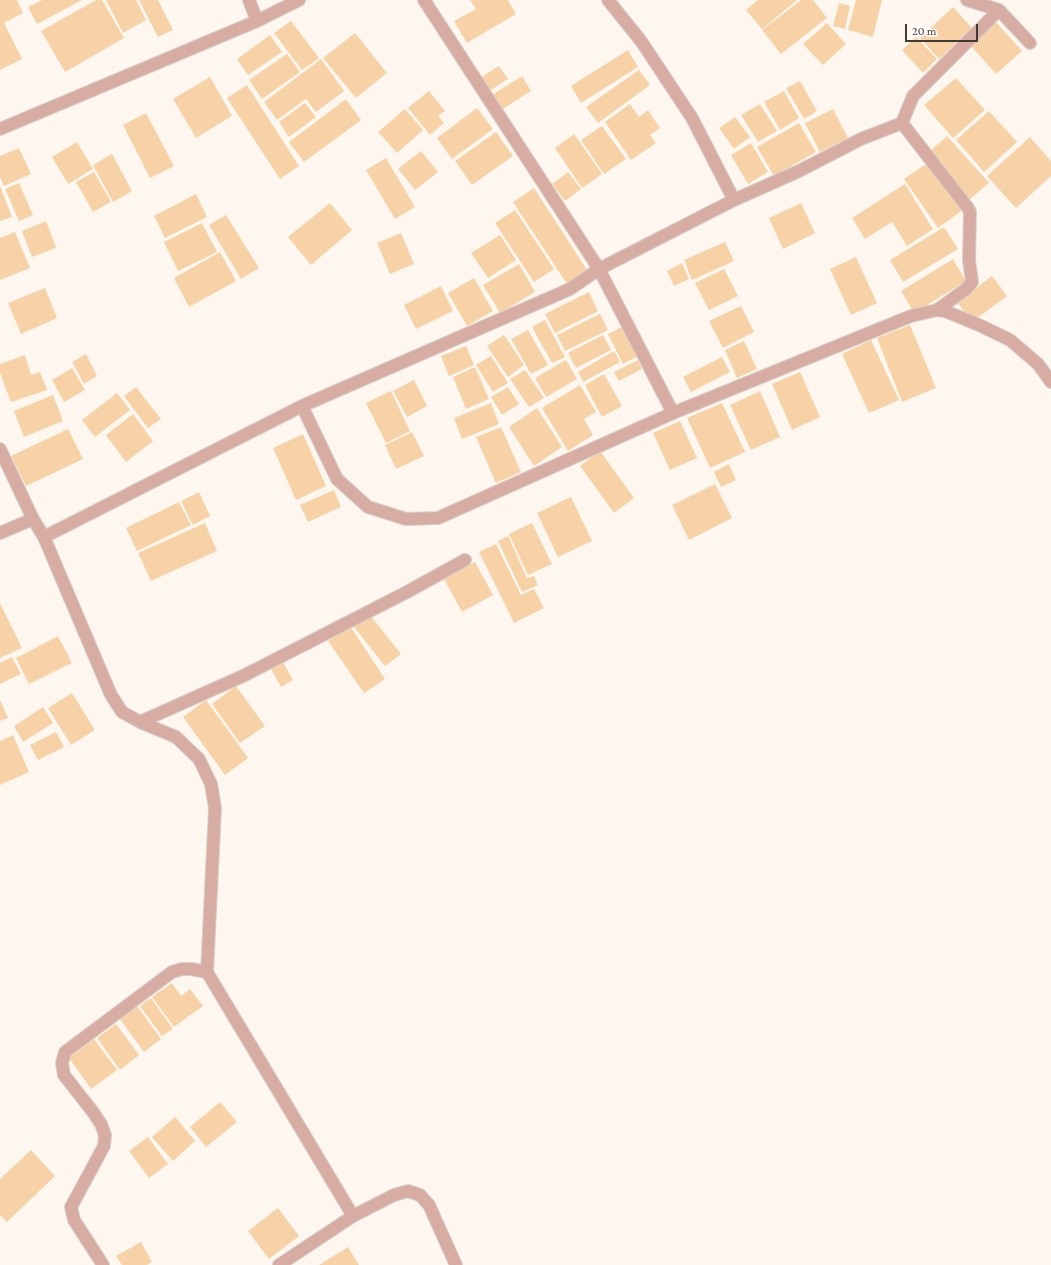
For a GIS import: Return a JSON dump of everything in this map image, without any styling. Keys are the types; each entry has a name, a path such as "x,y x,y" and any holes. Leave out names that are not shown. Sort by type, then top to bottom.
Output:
{"street":[{"path":"248,0 257,21"},
{"path":"0,128 257,21 299,0"},
{"path":"424,0 599,269 673,413"},
{"path":"608,0 641,41 692,118 734,200"},
{"path":"967,0 999,10 1030,43"},
{"path":"44,537 302,406 570,289 599,269 734,200 799,171 861,139 902,123 913,96 999,10"},
{"path":"902,123 970,212 969,260 972,282 966,289 937,310"},
{"path":"302,406 337,479 368,507 406,519 438,518 673,413 911,316 937,310 944,311 1010,340 1038,364 1051,382"},
{"path":"0,449 44,537 111,695 122,712 140,722 176,737 199,759 211,784 215,808 207,972 353,1216"},
{"path":"0,533 34,519"},
{"path":"140,722 243,676 407,592 465,560"},
{"path":"103,1265 74,1220 71,1207 104,1146 104,1135 101,1124 93,1112 64,1075 62,1063 65,1052 172,972 182,969 191,969 207,972"},
{"path":"279,1265 353,1216 394,1195 408,1191 420,1196 429,1205 456,1265"}],"building":[{"path":"0,0 17,0 23,13 4,23 22,59 0,70"},
{"path":"42,0 82,0 37,24 28,7"},
{"path":"96,0 102,0 124,38 65,72 41,31"},
{"path":"106,0 136,0 146,20 123,33"},
{"path":"139,0 158,0 173,30 158,37"},
{"path":"470,0 508,0 516,14 467,43 454,21 476,9"},
{"path":"758,0 797,0 762,29 746,10"},
{"path":"801,0 813,0 827,18 781,54 762,30"},
{"path":"856,0 882,0 873,37 848,30"},
{"path":"839,3 850,6 845,29 833,26"},
{"path":"953,7 972,28 939,59 920,38"},
{"path":"291,21 319,58 302,70 274,33"},
{"path":"995,21 1022,51 996,74 969,44"},
{"path":"827,23 846,44 823,65 803,44"},
{"path":"355,33 387,73 356,98 323,58"},
{"path":"270,35 282,52 248,75 237,59"},
{"path":"916,37 937,59 923,73 902,50"},
{"path":"628,50 638,67 581,103 571,86"},
{"path":"287,54 300,72 262,99 249,80"},
{"path":"321,59 344,91 316,112 306,99 277,120 264,102"},
{"path":"499,66 508,79 489,91 480,78"},
{"path":"639,70 650,85 598,123 586,107"},
{"path":"522,76 531,91 501,110 492,95"},
{"path":"210,77 232,116 196,138 173,99"},
{"path":"956,78 985,110 953,138 924,105"},
{"path":"800,81 817,111 804,119 786,88"},
{"path":"247,85 299,166 280,179 227,98"},
{"path":"429,91 445,111 438,116 444,123 430,135 408,108"},
{"path":"784,91 799,118 780,130 764,102"},
{"path":"346,99 361,120 304,162 289,142"},
{"path":"305,103 316,117 289,137 279,122"},
{"path":"630,104 639,117 648,110 660,128 650,135 656,143 631,160 605,122"},
{"path":"760,104 777,131 758,142 741,115"},
{"path":"477,108 493,129 452,159 437,138"},
{"path":"405,109 423,130 397,153 378,132"},
{"path":"833,109 848,138 820,152 805,123"},
{"path":"989,111 1017,142 984,172 956,140"},
{"path":"146,113 174,166 150,178 123,125"},
{"path":"735,117 750,137 734,149 719,128"},
{"path":"799,123 816,152 774,176 757,147"},
{"path":"602,126 626,159 604,174 581,140"},
{"path":"496,132 513,156 472,185 455,161"},
{"path":"574,134 602,174 582,188 555,148"},
{"path":"947,136 989,183 969,200 928,153"},
{"path":"1030,137 1051,161 1051,176 1016,208 987,176"},
{"path":"77,142 93,169 68,184 52,157"},
{"path":"751,143 768,172 748,184 731,155"},
{"path":"19,148 31,174 4,186 0,177 0,156"},
{"path":"421,151 438,172 415,190 398,169"},
{"path":"112,154 132,191 113,202 93,165"},
{"path":"386,158 415,207 395,219 366,170"},
{"path":"930,161 964,209 938,228 904,179"},
{"path":"94,172 111,202 93,212 76,182"},
{"path":"568,172 581,189 565,201 552,184"},
{"path":"19,183 33,215 19,221 5,189"},
{"path":"905,184 933,229 907,246 892,222 865,239 852,218"},
{"path":"0,186 12,217 0,221"},
{"path":"534,188 589,273 569,287 513,202"},
{"path":"196,194 207,217 165,238 154,216"},
{"path":"330,203 352,230 311,265 288,237"},
{"path":"801,203 815,233 783,249 769,218"},
{"path":"515,210 554,269 534,282 495,223"},
{"path":"226,215 259,268 241,279 209,225"},
{"path":"46,221 56,248 32,257 22,231"},
{"path":"202,223 217,252 178,271 164,242"},
{"path":"944,227 958,249 903,282 890,260"},
{"path":"15,232 30,268 0,280 0,238"},
{"path":"401,233 414,264 390,274 377,243"},
{"path":"500,235 516,260 488,278 471,253"},
{"path":"725,242 734,261 692,280 684,260"},
{"path":"220,252 236,281 189,307 174,278"},
{"path":"856,257 877,303 851,315 830,269"},
{"path":"953,259 966,281 914,313 901,291"},
{"path":"682,263 689,279 674,286 667,271"},
{"path":"519,264 535,292 500,313 483,285"},
{"path":"724,269 738,296 709,310 695,283"},
{"path":"992,276 1007,296 972,322 957,302"},
{"path":"474,278 493,311 467,326 448,293"},
{"path":"441,286 453,311 416,329 404,305"},
{"path":"45,288 57,318 21,334 8,303"},
{"path":"589,292 598,311 555,333 545,314"},
{"path":"741,306 754,332 723,348 709,321"},
{"path":"600,314 608,330 565,351 557,335"},
{"path":"545,320 565,357 552,363 532,327"},
{"path":"625,325 640,355 623,364 608,334"},
{"path":"910,325 936,388 902,402 877,338"},
{"path":"528,330 548,365 531,374 511,339"},
{"path":"504,335 524,365 508,377 487,346"},
{"path":"603,335 611,350 576,368 568,353"},
{"path":"871,340 899,400 869,413 842,354"},
{"path":"744,341 757,369 737,378 725,350"},
{"path":"466,346 474,365 449,376 441,356"},
{"path":"614,351 620,362 583,382 578,372"},
{"path":"86,354 97,376 84,384 72,362"},
{"path":"25,355 31,375 40,372 47,390 11,402 0,373 0,364"},
{"path":"491,356 508,383 493,392 476,365"},
{"path":"722,357 730,372 691,392 683,377"},
{"path":"566,360 577,379 546,397 535,378"},
{"path":"638,360 642,369 619,381 614,372"},
{"path":"475,367 489,399 466,409 453,377"},
{"path":"72,368 85,390 64,402 52,380"},
{"path":"525,370 544,398 529,407 510,379"},
{"path":"800,372 820,417 792,430 772,384"},
{"path":"604,374 622,406 602,417 585,385"},
{"path":"414,380 427,406 407,417 393,391"},
{"path":"580,385 596,412 584,419 593,435 568,451 542,408"},
{"path":"136,387 161,419 148,428 124,396"},
{"path":"508,387 519,404 502,415 491,397"},
{"path":"391,391 410,431 386,443 366,403"},
{"path":"760,391 780,437 751,450 730,405"},
{"path":"117,393 130,410 95,437 82,420"},
{"path":"53,395 63,421 24,437 14,411"},
{"path":"491,403 499,424 462,439 454,418"},
{"path":"722,403 745,452 710,468 687,418"},
{"path":"537,408 562,447 534,466 509,427"},
{"path":"133,414 153,441 126,462 106,435"},
{"path":"680,421 697,458 670,470 653,433"},
{"path":"501,427 521,472 496,483 476,437"},
{"path":"68,429 83,459 26,486 11,456"},
{"path":"412,432 424,456 396,469 385,445"},
{"path":"303,434 326,486 296,500 273,448"},
{"path":"600,451 634,498 614,513 580,466"},
{"path":"729,464 736,480 721,487 714,472"},
{"path":"715,484 732,518 689,540 672,505"},
{"path":"334,490 341,507 308,522 300,505"},
{"path":"199,492 210,516 193,525 181,501"},
{"path":"571,497 592,541 558,557 537,513"},
{"path":"179,502 191,525 137,551 126,528"},
{"path":"205,523 217,551 151,581 138,553"},
{"path":"532,523 552,564 528,575 509,534"},
{"path":"508,536 527,578 534,576 538,585 522,592 498,541"},
{"path":"496,544 521,595 534,589 544,608 514,623 479,552"},
{"path":"475,562 493,595 462,612 444,579"},
{"path":"0,603 22,648 0,658"},
{"path":"370,615 401,654 385,666 354,627"},
{"path":"350,626 385,679 364,693 328,641"},
{"path":"58,636 72,663 29,684 16,658"},
{"path":"12,657 21,674 0,684 0,663"},
{"path":"283,662 293,680 281,687 271,669"},
{"path":"236,686 265,726 240,743 212,704"},
{"path":"72,693 95,730 71,745 48,708"},
{"path":"0,700 8,718 0,721"},
{"path":"206,700 248,758 225,775 183,717"},
{"path":"43,707 53,723 23,742 14,726"},
{"path":"56,732 64,747 38,760 30,745"},
{"path":"13,735 29,772 0,785 0,741"},
{"path":"172,983 181,996 190,989 203,1006 174,1027 152,997"},
{"path":"151,998 173,1029 162,1036 140,1006"},
{"path":"137,1006 161,1039 144,1052 119,1018"},
{"path":"116,1024 139,1055 120,1070 97,1038"},
{"path":"94,1039 117,1070 91,1089 69,1058"},
{"path":"220,1102 237,1122 206,1147 190,1127"},
{"path":"175,1117 195,1141 173,1161 152,1137"},
{"path":"148,1137 168,1164 149,1178 129,1151"},
{"path":"31,1150 55,1176 7,1222 0,1215 0,1179"},
{"path":"278,1208 299,1236 269,1259 248,1231"},
{"path":"141,1242 152,1262 147,1265 122,1265 116,1256"},
{"path":"348,1247 359,1265 319,1265"}]}
